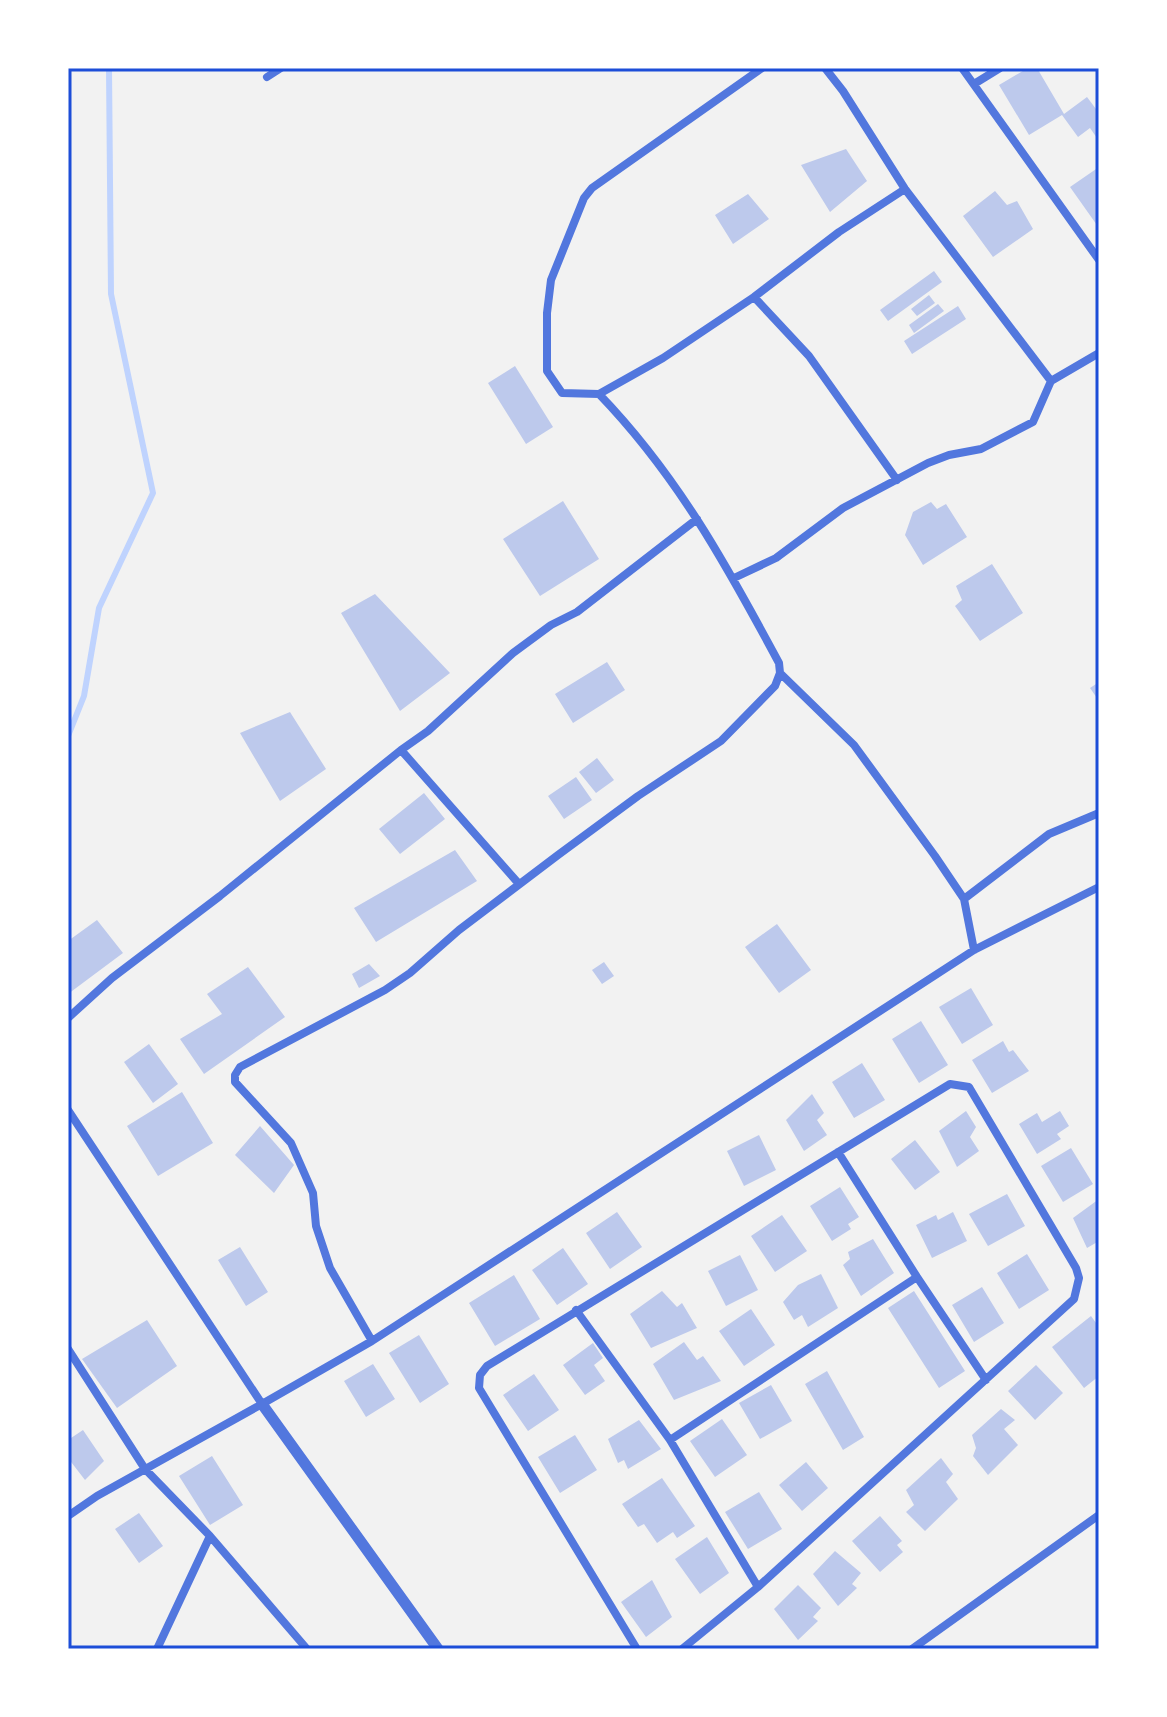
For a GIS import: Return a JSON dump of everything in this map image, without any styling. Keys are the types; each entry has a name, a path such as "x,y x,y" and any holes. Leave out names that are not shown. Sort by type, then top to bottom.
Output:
{"street":[{"path":"267,77 281,68"},
{"path":"762,68 637,154 592,188 584,198 551,280 547,313 547,371 562,393 599,394 663,358 754,297 799,260 905,189"},
{"path":"825,68 905,189 1051,381"},
{"path":"962,68 1099,260"},
{"path":"974,84 1000,68"},
{"path":"754,297 809,356 897,480"},
{"path":"734,578 776,558 843,508 928,463 981,449 1033,422 1051,381 1099,353"},
{"path":"372,1341 330,1268 316,1226 313,1193 291,1143 235,1082 235,1075 240,1067 385,990 519,884 638,796 721,741 770,693 780,673 779,663 734,578 677,486 637,433 599,394"},
{"path":"68,1018 112,978 428,731 513,653 551,625 577,612 697,519"},
{"path":"780,673 854,745 964,899 974,950"},
{"path":"401,750 519,884"},
{"path":"964,899 1049,834 1099,813"},
{"path":"68,1516 97,1496 372,1341 974,950 1099,887"},
{"path":"637,1649 479,1388 480,1375 487,1366 576,1310 950,1084 969,1087 1076,1268 1079,1278 1074,1299 758,1587 682,1649"},
{"path":"68,1110 262,1404 438,1649"},
{"path":"838,1152 986,1380"},
{"path":"670,1440 917,1277"},
{"path":"576,1310 670,1440 758,1587"},
{"path":"68,1349 145,1469 210,1536 307,1649"},
{"path":"912,1649 1099,1515"},
{"path":"157,1649 210,1536"}],"building":[{"path":"1028,68 1037,68 1064,114 1087,97 1099,113 1099,141 1090,128 1078,137 1062,115 1029,135 999,85"},
{"path":"846,149 867,181 830,212 801,165"},
{"path":"1099,167 1099,228 1070,187"},
{"path":"995,191 1007,205 1017,201 1033,229 993,257 963,216"},
{"path":"748,194 769,219 733,244 715,215"},
{"path":"934,271 942,282 888,321 880,310"},
{"path":"929,295 935,303 917,316 911,309"},
{"path":"938,304 944,311 914,333 909,325"},
{"path":"958,306 966,319 912,354 904,341"},
{"path":"515,366 553,427 526,444 488,383"},
{"path":"563,501 599,559 540,596 503,539"},
{"path":"931,502 937,509 946,504 967,537 923,565 905,535 913,512"},
{"path":"992,564 1023,613 980,641 955,606 962,600 956,586"},
{"path":"375,594 450,673 400,711 341,613"},
{"path":"607,662 625,690 573,723 555,694"},
{"path":"1099,682 1099,701 1090,688"},
{"path":"290,712 326,769 280,801 240,733"},
{"path":"597,758 614,780 596,793 579,772"},
{"path":"576,777 592,800 564,819 548,796"},
{"path":"424,793 445,819 400,854 379,829"},
{"path":"455,850 477,881 376,942 354,908"},
{"path":"97,920 123,953 68,994 68,941"},
{"path":"777,924 811,970 779,993 745,947"},
{"path":"604,962 614,976 602,984 592,970"},
{"path":"369,964 380,976 359,988 352,974"},
{"path":"248,967 285,1017 204,1074 180,1039 222,1014 207,994"},
{"path":"971,988 993,1025 962,1044 939,1007"},
{"path":"921,1021 948,1065 919,1083 892,1039"},
{"path":"1003,1041 1009,1052 1013,1050 1029,1071 992,1093 972,1060"},
{"path":"149,1044 178,1084 153,1103 124,1062"},
{"path":"862,1063 885,1100 854,1118 832,1082"},
{"path":"182,1092 213,1143 158,1176 127,1126"},
{"path":"812,1094 824,1113 817,1120 827,1135 804,1151 786,1120"},
{"path":"966,1111 976,1127 970,1137 979,1151 957,1167 939,1131"},
{"path":"1060,1111 1069,1126 1057,1134 1061,1139 1037,1154 1019,1124 1037,1113 1042,1122"},
{"path":"260,1126 294,1165 274,1193 235,1155"},
{"path":"759,1135 776,1170 744,1186 727,1151"},
{"path":"915,1140 940,1172 915,1190 891,1159"},
{"path":"1071,1148 1093,1184 1063,1202 1041,1166"},
{"path":"840,1187 859,1217 848,1224 851,1229 832,1241 810,1206"},
{"path":"1007,1194 1025,1226 988,1246 969,1214"},
{"path":"1099,1199 1099,1241 1087,1248 1073,1218"},
{"path":"617,1212 642,1247 610,1269 586,1233"},
{"path":"953,1212 967,1241 932,1258 916,1225 936,1215 938,1220"},
{"path":"782,1215 807,1251 775,1272 751,1236"},
{"path":"873,1239 894,1273 861,1296 843,1265 850,1259 848,1252"},
{"path":"240,1247 268,1292 246,1306 218,1260"},
{"path":"563,1248 588,1284 557,1305 532,1270"},
{"path":"1027,1254 1049,1290 1019,1309 997,1273"},
{"path":"740,1255 758,1290 726,1306 708,1271"},
{"path":"821,1274 838,1308 808,1327 802,1315 794,1320 783,1302 798,1285"},
{"path":"514,1275 540,1319 495,1346 469,1303"},
{"path":"982,1287 1004,1323 974,1342 952,1305"},
{"path":"662,1291 677,1307 682,1303 697,1328 651,1348 630,1314"},
{"path":"914,1291 965,1371 939,1388 888,1308"},
{"path":"751,1309 775,1345 744,1366 719,1331"},
{"path":"1091,1316 1099,1327 1099,1376 1084,1388 1052,1347"},
{"path":"147,1320 177,1366 117,1408 82,1359"},
{"path":"419,1335 449,1384 420,1403 389,1353"},
{"path":"684,1342 697,1360 703,1356 721,1381 674,1400 653,1364"},
{"path":"593,1343 603,1358 594,1365 605,1381 585,1395 563,1365"},
{"path":"373,1364 395,1399 366,1417 344,1381"},
{"path":"1036,1365 1063,1393 1035,1420 1008,1391"},
{"path":"827,1371 864,1437 843,1450 805,1384"},
{"path":"534,1374 559,1410 528,1431 503,1395"},
{"path":"771,1385 792,1421 760,1439 739,1403"},
{"path":"1001,1409 1015,1420 1004,1429 1018,1445 988,1475 973,1456 976,1448 972,1435"},
{"path":"722,1419 747,1455 715,1477 690,1441"},
{"path":"639,1420 661,1449 628,1469 624,1460 618,1463 608,1439"},
{"path":"83,1430 104,1461 85,1480 68,1458 68,1440"},
{"path":"575,1435 597,1470 560,1493 538,1457"},
{"path":"212,1456 243,1505 210,1525 179,1476"},
{"path":"941,1458 953,1474 946,1482 958,1499 925,1531 906,1512 914,1505 906,1490"},
{"path":"806,1462 828,1488 802,1511 779,1485"},
{"path":"662,1478 695,1526 677,1538 673,1532 657,1543 644,1524 638,1527 622,1504"},
{"path":"759,1492 782,1529 748,1549 725,1512"},
{"path":"139,1513 163,1546 139,1563 115,1529"},
{"path":"880,1516 902,1541 897,1545 903,1552 880,1572 852,1541"},
{"path":"707,1537 729,1573 700,1594 675,1559"},
{"path":"835,1551 861,1573 852,1584 857,1588 838,1606 813,1574"},
{"path":"652,1580 672,1617 646,1637 621,1602"},
{"path":"798,1585 821,1608 813,1617 818,1621 798,1640 774,1609"}],"waterway":[{"path":"68,736 84,696 99,608 153,493 111,294 109,68"}]}
